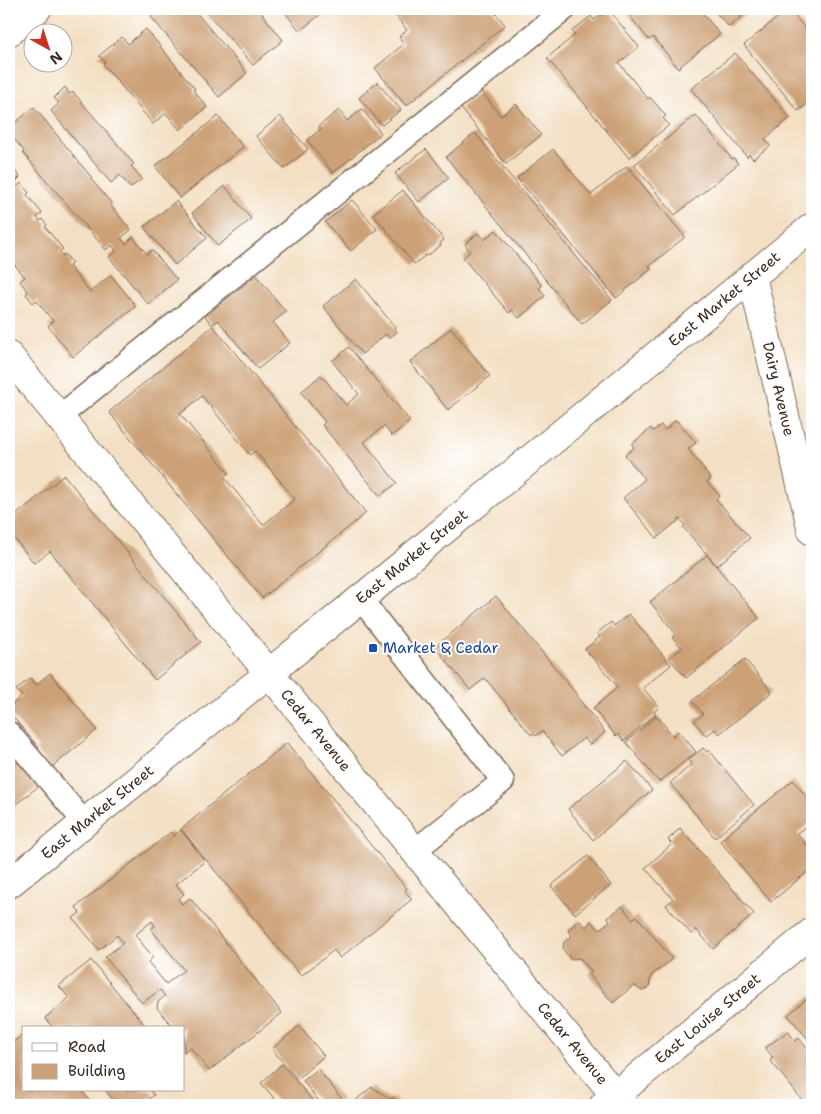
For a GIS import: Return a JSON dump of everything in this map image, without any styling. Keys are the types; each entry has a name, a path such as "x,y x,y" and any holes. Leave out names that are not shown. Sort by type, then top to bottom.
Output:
{"street":[{"path":"9,32 37,9"},
{"name":"East Market Street","path":"9,884 812,227"},
{"name":"Dairy Avenue","path":"752,276 812,531"},
{"name":"Cedar Avenue","path":"9,356 414,851 614,1102"},
{"name":"East Louise Street","path":"614,1102 812,932"}],"lane":[{"path":"59,417 565,9"},
{"path":"360,598 503,781 414,851"},
{"path":"9,733 84,822"}],"building":[{"path":"161,9 193,9 247,73 219,97 151,17"},
{"path":"212,9 258,9 283,40 253,65 207,13"},
{"path":"282,9 318,9 322,13 300,31"},
{"path":"390,9 492,9 505,25 406,106 375,68 404,44 399,37 407,30"},
{"path":"608,9 639,47 619,63 648,99 650,97 666,116 663,118 669,125 629,158 547,58 575,35 572,31 591,16 594,20"},
{"path":"624,9 699,9 720,34 678,68 653,37 649,40"},
{"path":"713,9 751,9 729,27"},
{"path":"788,9 812,36 812,100 798,111 744,45"},
{"path":"146,29 195,89 193,90 207,107 180,130 166,113 153,124 103,64 105,62 99,56 122,37 128,44"},
{"path":"735,53 790,118 765,139 770,146 753,159 749,154 747,157 691,89"},
{"path":"377,82 401,110 382,125 359,98"},
{"path":"65,87 70,94 73,92 134,164 131,166 142,179 130,188 120,175 111,183 51,111 59,103 54,98"},
{"path":"481,91 501,116 516,104 541,135 506,164 461,108"},
{"path":"34,107 92,178 112,204 110,205 131,230 121,238 126,244 133,237 147,254 152,250 177,280 148,304 109,257 116,251 112,245 106,250 23,153 24,151 9,133 9,128"},
{"path":"362,109 381,133 333,173 307,140 321,129 319,126 339,110 347,121"},
{"path":"696,115 738,164 675,215 634,165"},
{"path":"218,116 243,147 180,198 155,166"},
{"path":"280,116 308,149 284,169 256,136"},
{"path":"475,133 612,300 582,324 446,157"},
{"path":"426,149 449,178 419,202 395,173"},
{"path":"553,149 591,195 627,166 685,237 649,266 651,269 616,298 517,178"},
{"path":"9,163 20,177 15,182 18,186 21,183 29,193 27,195 42,213 37,217 40,221 42,219 47,225 45,227 63,249 59,252 63,256 65,254 72,263 69,266 90,292 111,275 136,306 73,357 48,326 53,321 36,300 33,303 26,294 28,292 20,281 25,277 15,265 12,268 9,263"},
{"path":"225,186 251,219 218,246 192,213"},
{"path":"403,190 444,240 440,243 441,245 414,264 373,214"},
{"path":"352,200 377,229 351,251 325,222"},
{"path":"176,201 207,238 175,265 144,227"},
{"path":"496,230 542,286 539,288 545,296 519,318 512,310 509,313 463,258 470,251 465,244 478,233 484,240"},
{"path":"256,275 286,312 273,322 290,343 258,369 218,320 212,325 205,316"},
{"path":"356,279 397,332 389,338 386,334 362,354 323,306"},
{"path":"213,326 366,513 262,598 109,412","holes":["202,396 250,455 255,451 295,499 263,525 224,477 229,473 180,414"]},
{"path":"451,328 490,376 448,410 410,362"},
{"path":"349,347 410,421 392,436 384,426 364,442 397,483 380,496 322,425 325,422 301,392 321,375 346,405 359,394 332,361"},
{"path":"676,420 696,443 688,449 711,479 707,482 720,496 716,499 750,538 717,566 683,527 685,525 680,519 657,538 623,498 645,479 625,455 634,448 632,444 651,428 653,431 661,425 665,430"},
{"path":"64,475 201,642 155,680 50,551 34,563 9,532 9,521"},
{"path":"707,555 759,618 686,678 669,658 682,648 672,637 676,634 650,602"},
{"path":"496,596 605,732 590,745 584,738 562,756 542,731 536,736 533,733 531,735 485,678 470,690 435,647"},
{"path":"629,614 671,665 643,688 659,707 654,712 656,714 624,741 618,734 616,736 593,708 618,687 585,649 600,637 597,633 611,622 614,626"},
{"path":"745,659 772,692 719,734 715,729 706,736 694,721 703,714 692,701"},
{"path":"50,673 97,730 51,768 36,750 39,748 9,712 9,707 22,696 16,690 30,678 36,685"},
{"path":"657,716 673,736 679,731 696,752 659,782 626,742"},
{"path":"287,743 407,889 405,891 412,899 340,958 334,950 301,976 181,829"},
{"path":"703,748 707,752 709,750 754,805 715,838 670,783 692,764 688,760"},
{"path":"20,761 40,785 9,810 9,770"},
{"path":"627,761 652,790 593,840 568,809"},
{"path":"793,780 810,801 808,803 812,809 812,821 797,833 812,852 812,868 771,902 720,841"},
{"path":"680,828 754,914 713,949 696,929 691,934 666,905 673,899 645,868 672,844 668,840"},
{"path":"181,830 205,861 176,884 184,894 178,899 182,904 190,898 282,1013 209,1071 190,1047 185,1051 185,1026 172,1026 157,1008 158,1002 165,996 160,990 142,1003 105,957 123,943 117,935 99,950 73,918 80,913 76,907 171,832 174,836","holes":["152,921 155,926 151,929 184,970 166,984 148,962 153,957 135,935"]},
{"path":"588,856 611,885 575,914 551,886"},
{"path":"622,906 632,919 637,916 672,959 651,976 649,987 640,990 634,985 613,1003 589,974 592,972 580,958 570,959 563,949 564,942 572,936 568,930 579,920 586,927 591,921 599,930 610,921 608,918"},
{"path":"91,960 145,1026 51,1026 45,1018 69,998 59,986"},
{"path":"812,994 812,1044 788,1015"},
{"path":"299,1026 324,1056 297,1079 272,1049"},
{"path":"788,1031 795,1041 799,1038 812,1055 812,1105 806,1105 770,1060 773,1057 765,1048"},
{"path":"22,1035 22,1092 83,1092 93,1105 9,1105 9,1046"},
{"path":"282,1064 316,1105 280,1105 261,1083"},
{"path":"318,1069 342,1099 335,1105 322,1105 303,1081"},
{"path":"372,1087 390,1099 393,1097 400,1105 350,1105"},
{"path":"107,1092 152,1092 154,1095 141,1105 117,1105"}],"place":[{"name":"Market & Cedar","path":"373,648"}]}
